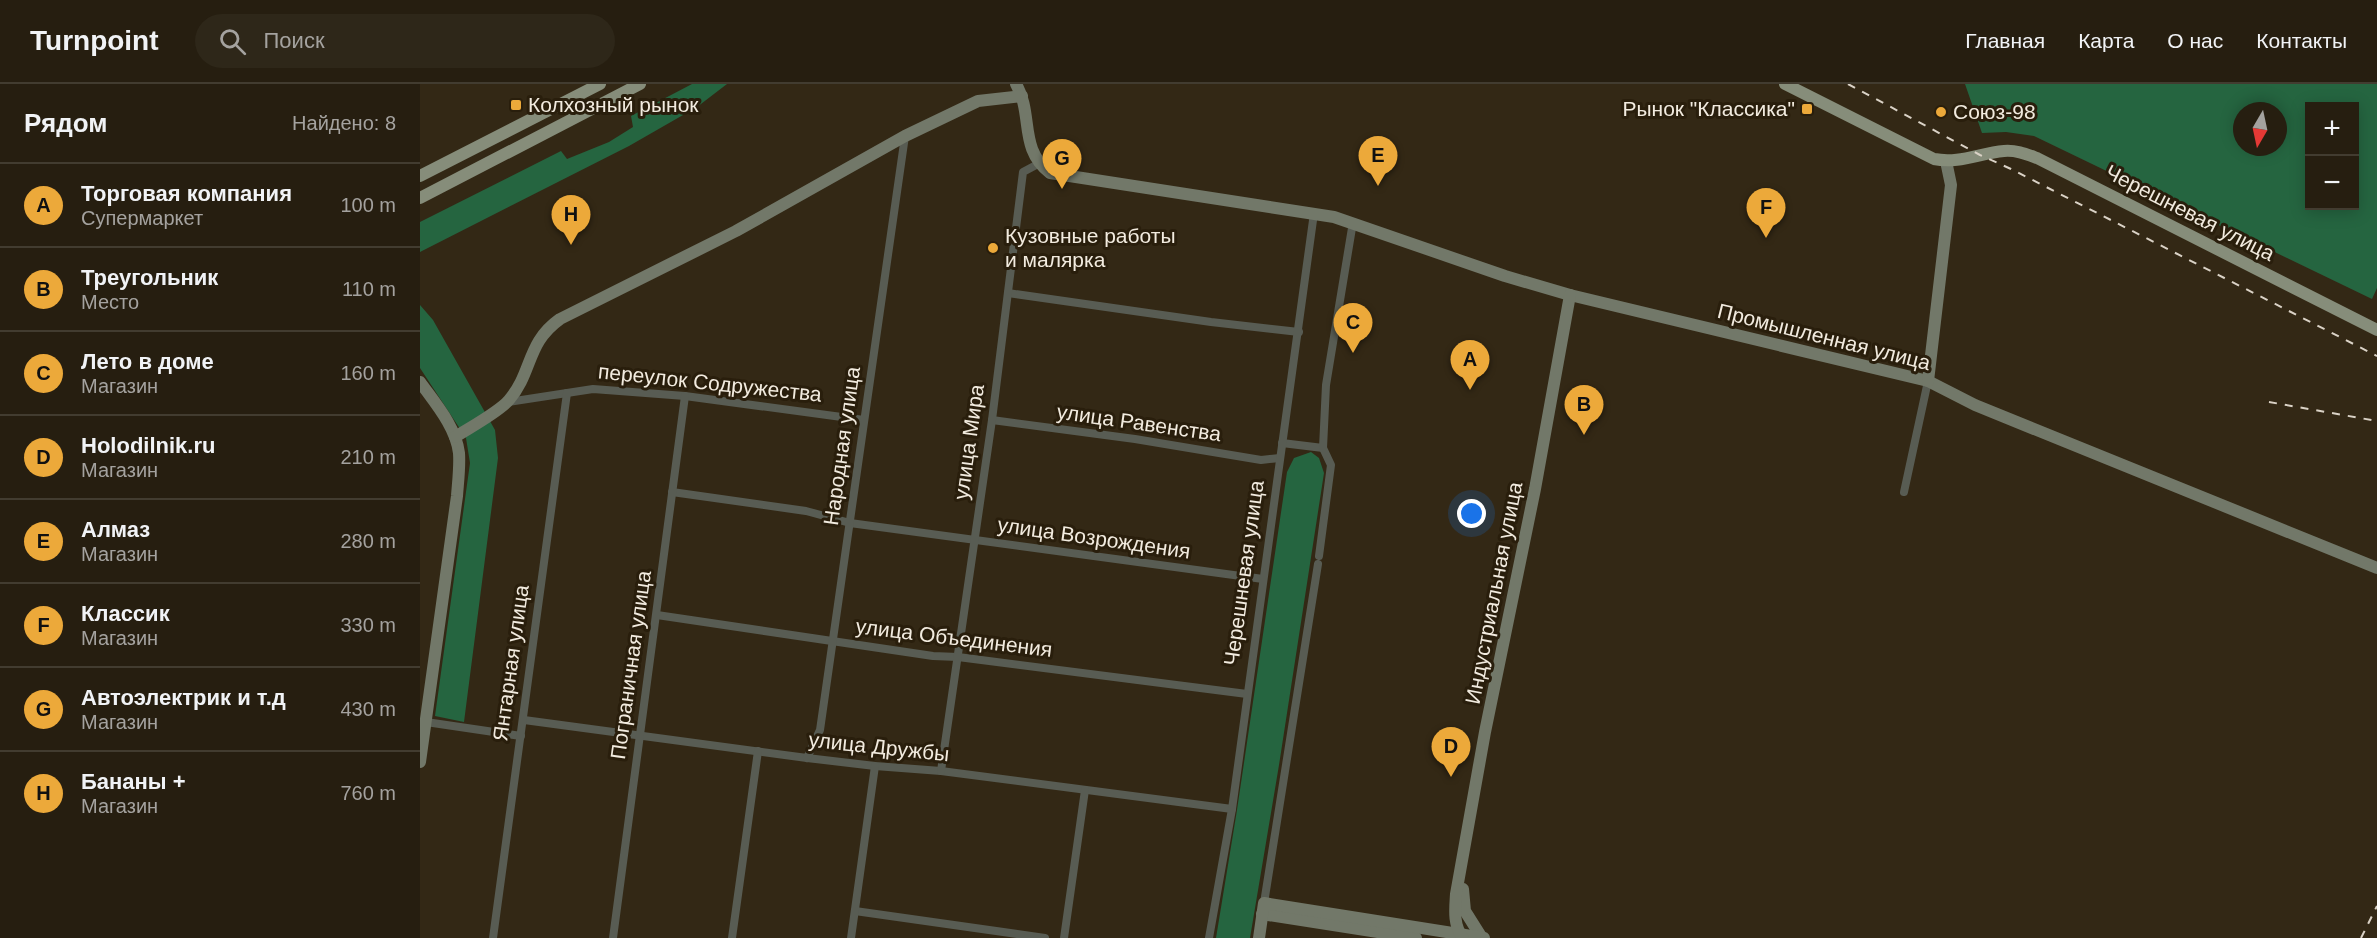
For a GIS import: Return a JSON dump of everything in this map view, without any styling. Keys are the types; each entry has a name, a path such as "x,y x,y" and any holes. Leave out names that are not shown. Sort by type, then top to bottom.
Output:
{"main road":[{"path":"420,176 600,84"},
{"path":"420,198 640,84"},
{"path":"1785,84 1934,159 1946,161"},
{"name":"Черешневая улица","path":"1946,161 2005,151 2019,152 2037,158 2377,330"}],"street":[{"path":"1016,84 1022,96 1027,127 1038,164"},
{"path":"508,402 520,383 534,347 546,329 560,318 736,231 905,136 978,101 1022,96"},
{"name":"Народная улица","path":"807,758 820,730 905,136"},
{"path":"1904,492 1928,381 1952,185 1946,161"},
{"name":"Промышленная улица","path":"1038,164 1050,173 1068,177 1314,213 1353,222 1505,276 1570,295 1928,381 1975,405 2377,567"},
{"name":"улица Мира","path":"941,771 992,420 1023,172 1038,164"},
{"name":"Черешневая улица","path":"1209,938 1232,809 1314,213"},
{"path":"1259,938 1331,465 1323,448 1328,364 1353,222"},
{"path":"1008,292 1211,322 1299,332"},
{"name":"Индустриальная улица","path":"1461,936 1455,913 1464,846 1535,489 1570,295"},
{"path":"420,382 455,437 459,459 457,496 420,762"},
{"name":"переулок Содружества","path":"455,437 508,402 593,389 686,396 864,420"},
{"name":"Янтарная улица","path":"493,938 567,393"},
{"name":"Пограничная улица","path":"613,938 686,396"},
{"name":"улица Равенства","path":"992,420 1156,442 1261,460 1280,458"},
{"path":"1282,443 1323,448"},
{"name":"улица Возрождения","path":"672,492 806,512 850,523 1263,579"},
{"name":"улица Объединения","path":"657,615 933,656 958,657 1247,694"},
{"name":"улица Дружбы","path":"524,720 807,758 941,771 1232,809"},
{"path":"426,722 521,736"},
{"path":"732,938 758,751"},
{"path":"851,938 875,766"},
{"path":"1064,938 1085,790"},
{"path":"1464,846 1462,895 1465,911 1483,938"},
{"path":"1263,908 1483,938"},
{"path":"1263,908 1416,938"},
{"path":"855,911 1045,938"}],"green space":[{"path":"692,84 727,84 697,107 629,146 420,252 420,222 561,151 567,159 609,142 633,127 631,116"},
{"path":"1965,84 2377,84 2377,288 2372,299 2034,136 2006,132 1982,133"},
{"path":"420,305 433,320 495,430 498,458 464,722 435,716 470,463 466,438 420,368"},
{"path":"1311,452 1319,458 1324,473 1250,938 1216,938 1287,472 1294,458"}],"railway":[{"path":"1848,84 1980,155 2377,356"},
{"path":"2269,402 2377,421"},
{"path":"2361,938 2377,906"}],"place":[{"name":"Колхозный рынок","path":"516,105"},
{"name":"Рынок \"Классика\"","path":"1807,109"},
{"name":"Союз-98","path":"1941,112"},
{"name":"Алмаз","path":"1378,186"},
{"name":"Автоэлектрик и т.д","path":"1062,189"},
{"name":"Классик","path":"1766,238"},
{"name":"Бананы +","path":"571,245"},
{"name":"Кузовные работы и малярка","path":"993,248"},
{"name":"Лето в доме","path":"1353,353"},
{"name":"Торговая компания","path":"1470,390"},
{"name":"Треугольник","path":"1584,435"},
{"name":"Holodilnik.ru","path":"1451,777"}]}
